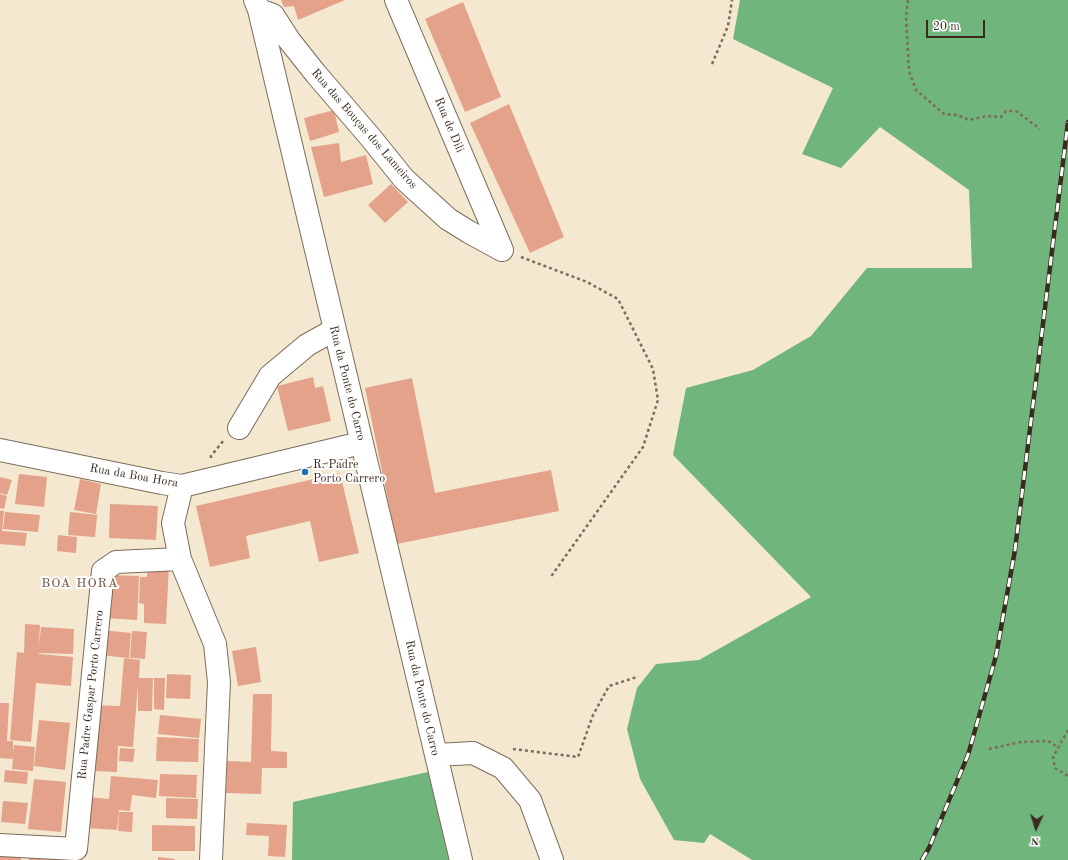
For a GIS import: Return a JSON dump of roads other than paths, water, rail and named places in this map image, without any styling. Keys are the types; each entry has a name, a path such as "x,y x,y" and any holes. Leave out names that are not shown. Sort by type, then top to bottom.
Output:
{"street":[{"name":"Rua de Dili","path":"396,0 502,250"},
{"name":"Rua das Bouças dos Lameiros","path":"257,5 273,15 289,40 404,179 448,219 502,250"},
{"name":"Rua da Ponte do Carro","path":"257,5 461,860"},
{"path":"239,428 270,376 307,345 334,330"},
{"name":"Rua da Boa Hora","path":"0,450 182,486 361,443"},
{"path":"182,486 173,523 180,559 216,644 219,682 211,860"},
{"name":"Rua Padre Gaspar Porto Carrero","path":"0,845 76,849 103,571 116,562 180,559"},
{"path":"436,755 473,753 503,768 530,800 552,860"}],"railway":[{"path":"922,860 929,848 968,755 996,656 1015,550 1068,122"}],"place":[{"name":"R. Padre Porto Carrero","path":"305,472"}],"district":[{"name":"BOA HORA","path":"80,584"}]}
